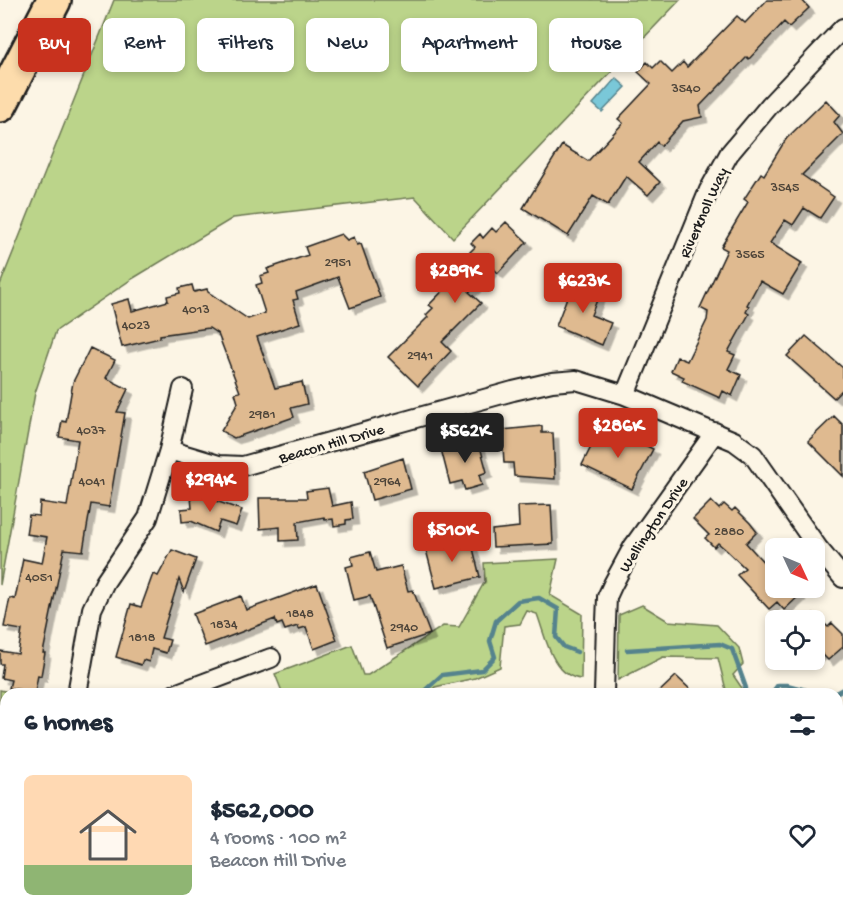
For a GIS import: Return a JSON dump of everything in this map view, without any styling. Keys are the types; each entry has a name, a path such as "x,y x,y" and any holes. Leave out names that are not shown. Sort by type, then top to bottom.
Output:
{"highway":[{"path":"0,105 54,0"}],"street":[{"name":"Riverknoll Way","path":"626,395 709,190 729,154 770,105 843,28"},
{"name":"Beacon Hill Drive","path":"169,450 233,467 552,382 576,380 626,395 715,432 734,441 753,455 818,548 843,578"},
{"path":"78,688 92,609 105,582 148,518 169,450 183,388"},
{"name":"Wellington Drive","path":"604,688 607,605 613,584 633,548 715,432"},
{"path":"191,688 271,658"}],"green space":[{"path":"114,0 680,0 643,39 643,18 549,18 549,72 611,72 453,238 415,197 233,218 132,279 56,331 35,393 0,585 0,285 85,72 91,72 91,58 103,28 103,72 185,72 185,18 107,18"},
{"path":"558,559 550,595 582,614 581,679 563,671 547,644 537,614 527,611 520,624 504,626 500,667 475,678 434,688 281,688 275,674 352,645 363,675 368,675 443,626 459,627 485,581 484,563"},
{"path":"642,605 668,621 717,625 739,648 743,664 733,675 742,688 726,688 718,658 663,657 618,680 619,615"}],"water":[{"path":"616,78 626,87 602,112 593,104"}],"building":[{"path":"767,0 802,0 809,8 789,27 784,22 749,59 747,57 700,106 702,117 683,121 661,146 657,142 639,162 660,182 648,195 626,176 608,205 593,196 568,236 523,208 562,145 588,161 623,123 618,119 651,84 638,72 643,72 643,66 647,62 653,68 660,61 672,73 683,62 687,67 737,16 745,23"},
{"path":"826,100 840,115 834,122 843,134 802,175 834,197 820,218 804,208 793,225 785,220 770,243 802,263 783,294 760,281 747,305 749,306 746,312 749,314 728,352 735,355 728,369 741,375 732,396 723,391 720,398 682,381 684,377 671,371 677,357 687,361 707,320 708,312 700,308 727,250 721,247 748,202 744,199 761,173 764,175 786,139"},
{"path":"506,222 527,242 498,273 493,268 469,292 481,303 442,342 451,351 418,386 388,357 428,317 426,315 433,308 429,305 468,265 462,260 475,247 471,243 480,234 483,238 492,228 496,232"},
{"path":"341,234 347,240 354,237 357,245 361,244 380,297 350,308 338,277 296,292 298,299 293,300 300,323 257,337 275,388 302,382 307,404 291,408 294,417 234,438 221,431 238,403 235,393 240,392 218,334 209,328 160,335 160,338 122,347 111,304 129,299 132,311 168,301 167,296 180,293 179,288 192,285 194,292 207,289 208,292 248,319 265,313 256,285 262,283 260,276 269,273 267,269 308,255 305,247"},
{"path":"574,279 601,290 591,315 611,323 602,345 556,326"},
{"path":"806,336 843,368 843,389 834,398 787,356"},
{"path":"90,348 115,360 106,378 128,389 117,412 125,413 109,507 91,504 83,551 64,549 43,653 45,653 41,676 38,675 36,688 9,688 11,680 1,678 3,664 0,664 0,651 18,654 22,630 4,627 10,598 15,599 23,559 42,563 47,537 26,534 29,515 39,516 40,502 67,506 78,440 59,437 62,421 66,422 73,382"},
{"path":"834,416 843,425 843,476 808,441"},
{"path":"542,426 542,433 553,433 555,479 514,476 513,463 504,463 502,430"},
{"path":"617,431 653,449 632,489 582,465 596,437 611,444"},
{"path":"478,439 487,472 479,475 482,485 465,490 462,481 450,484 441,449"},
{"path":"403,458 411,489 372,500 364,471"},
{"path":"328,488 332,506 351,502 353,519 346,520 346,524 334,526 333,519 325,520 324,517 297,522 298,540 280,541 280,527 260,529 259,498 307,498 306,491"},
{"path":"210,496 210,499 242,510 236,526 220,521 216,532 191,521 182,522 181,509 192,508 191,497"},
{"path":"711,501 719,509 724,504 732,511 735,508 757,532 746,543 765,564 765,598 797,598 784,610 777,602 769,609 737,575 745,568 718,543 714,547 705,538 709,535 693,519"},
{"path":"551,505 553,544 493,547 492,530 519,527 518,506"},
{"path":"467,540 468,545 472,544 480,577 436,588 425,546 444,541 445,545"},
{"path":"172,550 196,559 184,592 179,579 161,638 170,640 166,653 152,649 149,662 143,660 141,665 116,657 131,604 141,607 153,574 158,576"},
{"path":"370,552 376,572 401,566 408,591 413,590 430,634 387,648 370,596 354,600 346,567 353,565 351,557"},
{"path":"317,584 337,640 314,649 306,627 299,629 298,626 285,630 282,623 277,625 275,619 205,646 193,614 241,596 246,610"},
{"path":"832,623 843,634 843,647 828,660 825,657 825,624 828,627"},
{"path":"676,676 689,688 663,688"}],"waterway":[{"path":"428,688 442,675 482,670 495,657 490,641 496,621 518,601 539,598 558,609 556,637 564,647 577,652"},
{"path":"627,650 720,644 732,649 746,688"},
{"path":"776,688 778,685 798,688"}]}
